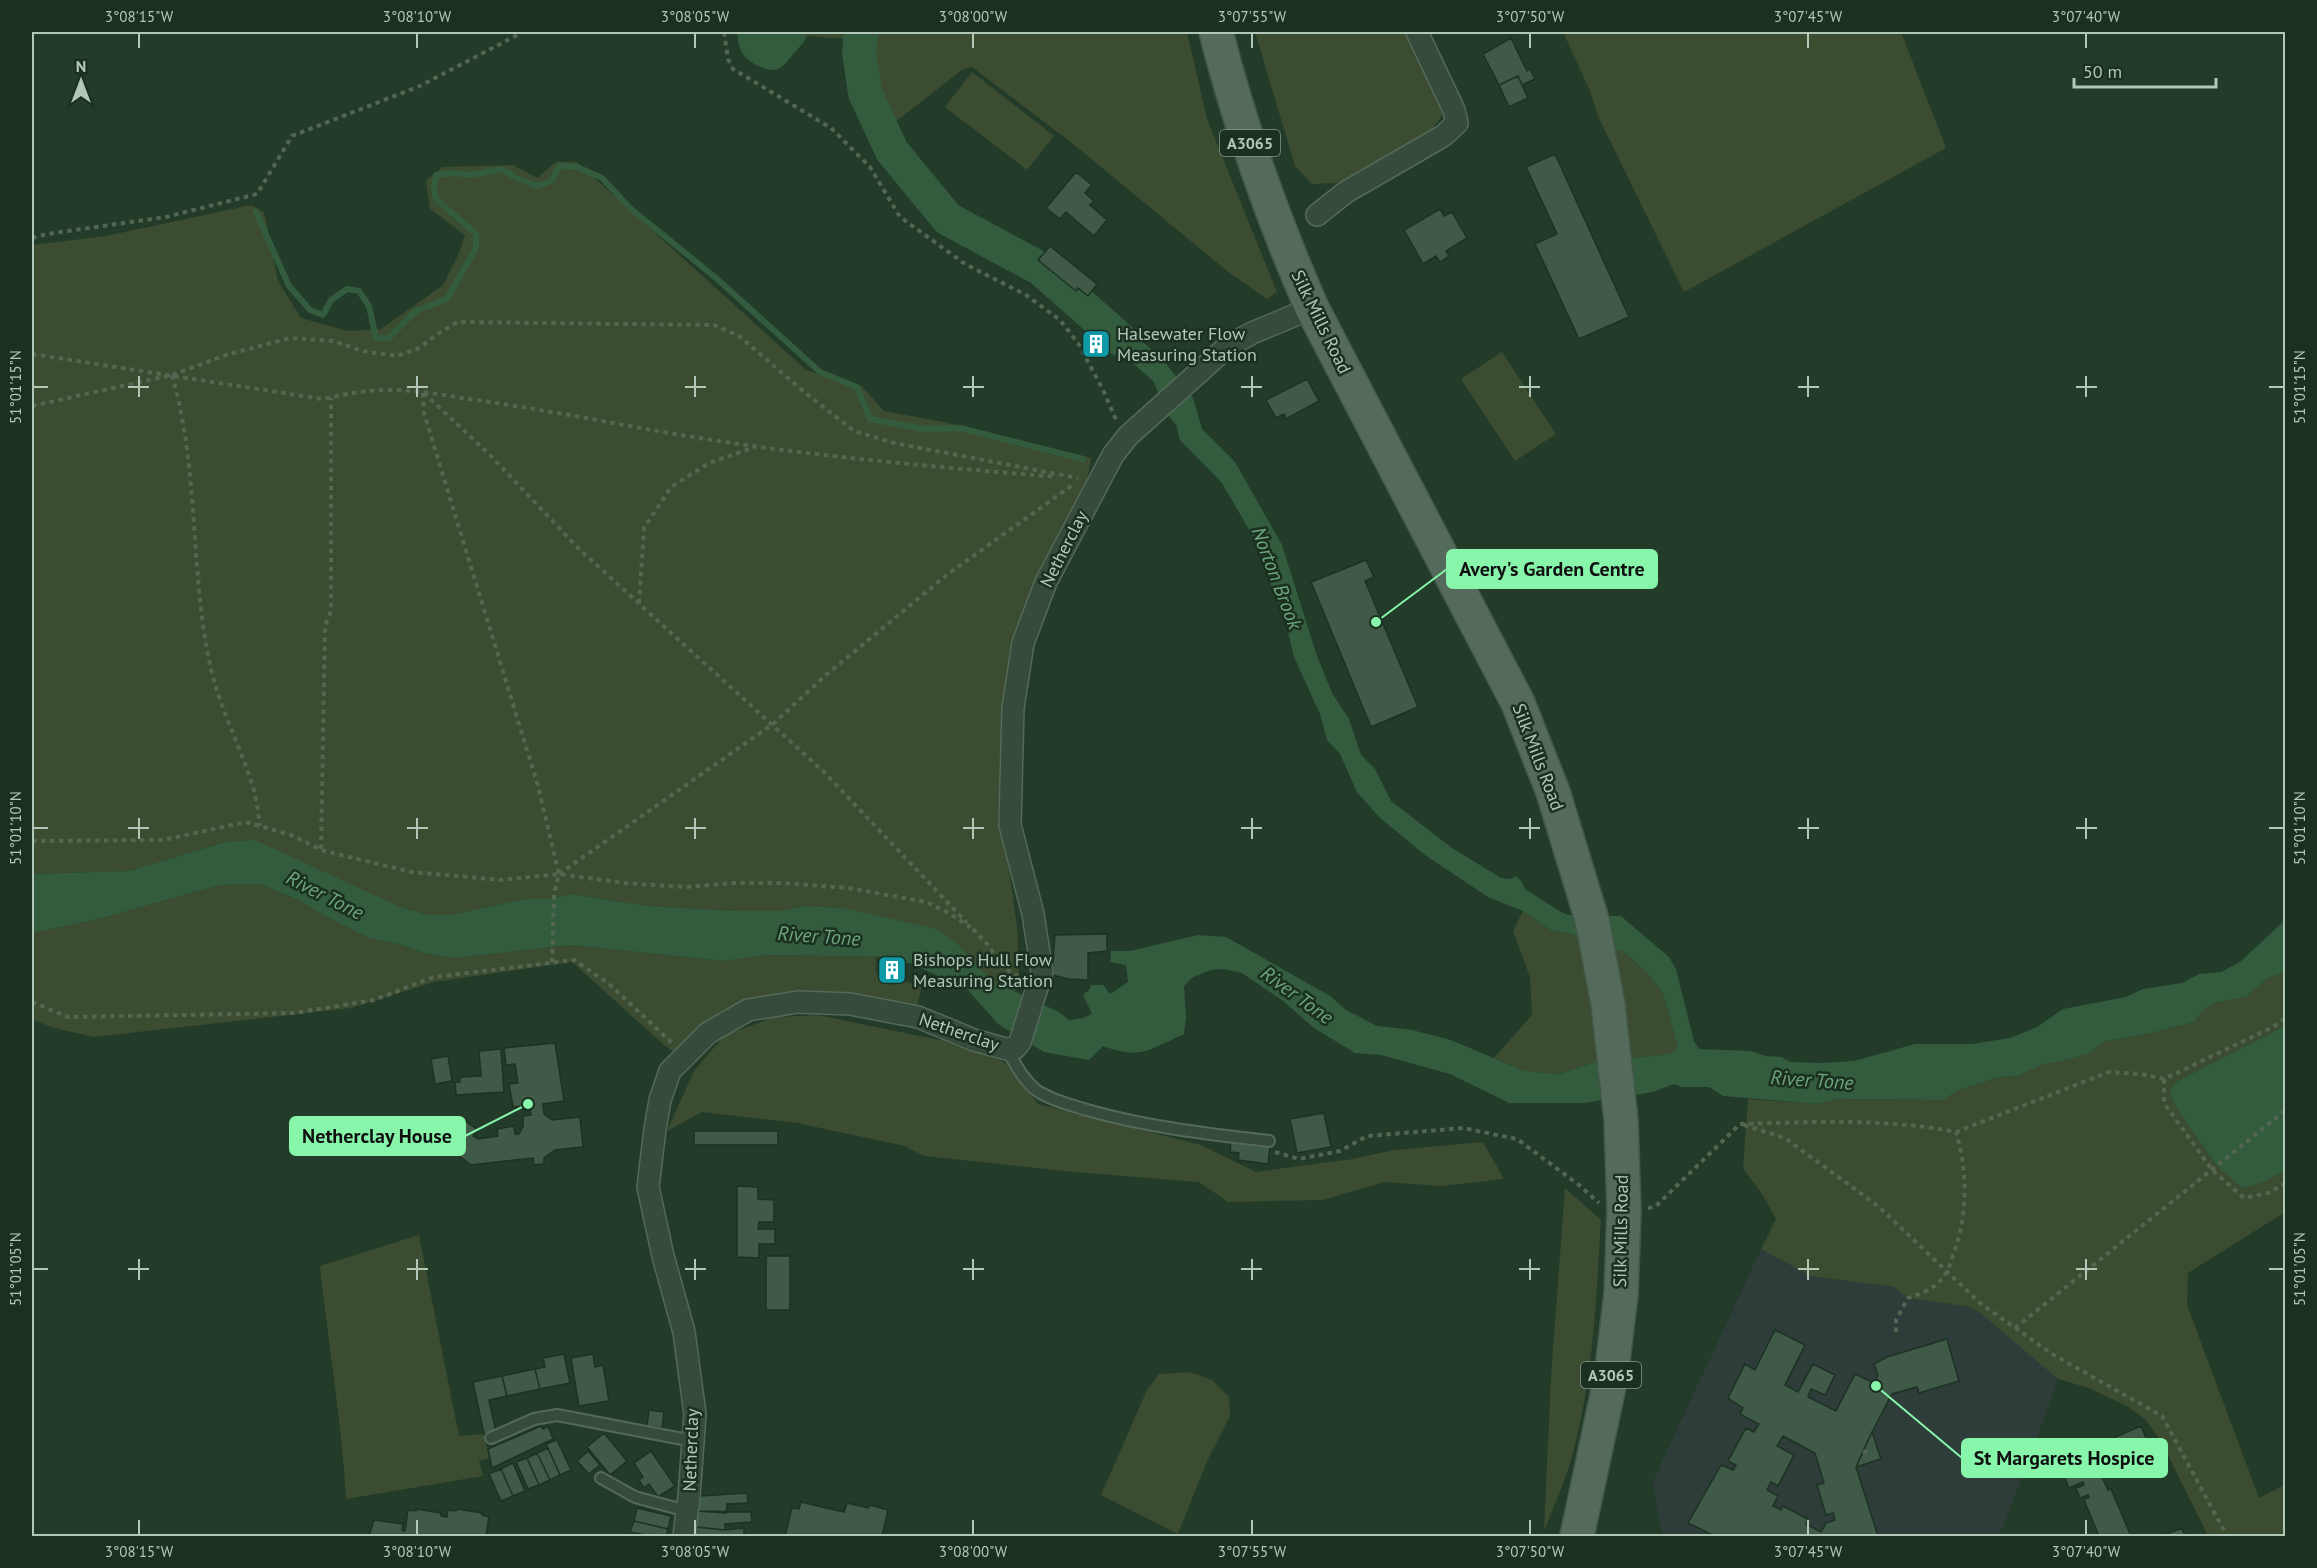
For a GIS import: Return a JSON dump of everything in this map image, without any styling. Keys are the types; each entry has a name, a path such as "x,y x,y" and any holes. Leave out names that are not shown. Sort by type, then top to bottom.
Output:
{"main road":[{"name":"Silk Mills Road","path":"1216,32 1229,82 1275,218 1312,308 1518,703 1553,792 1592,920 1601,965 1621,1120 1624,1211 1621,1294 1611,1377 1577,1536"}],"street":[{"path":"1317,215 1346,192 1443,136 1457,123 1455,110 1418,32"},
{"name":"Netherclay","path":"684,1536 695,1414 684,1332 663,1256 648,1187 660,1100 670,1071 708,1033 748,1010 798,1002 850,1004 918,1017 974,1040 1013,1045 1037,991 1042,972 1040,950 1010,825 1013,708 1023,643 1046,582 1113,455 1128,436 1227,347 1252,333 1312,308"}],"lane":[{"path":"1013,1045 1022,1075 1036,1090 1068,1105 1118,1119 1269,1141"},
{"path":"491,1438 534,1419 557,1415 693,1441"},
{"path":"601,1478 635,1497 671,1509 687,1511"}],"path":[{"path":"32,238 166,216 257,194 292,136 420,86 523,32"},
{"path":"724,32 728,59 733,69 831,128 870,167 900,217 964,264 1026,295 1060,320 1078,343 1103,390 1114,419 1128,436"},
{"path":"32,406 172,375 226,355 290,338 333,341 362,351 397,356 419,348 458,322 714,325 739,336 854,431 894,443 1078,478"},
{"path":"32,354 322,399 374,390 423,392 542,409 630,427 756,447 936,467 1083,478 948,574 826,675 773,724 559,874"},
{"path":"172,375 183,411 190,464 200,606 209,663 252,783 260,826"},
{"path":"423,392 491,456 579,549 825,773 990,947 1000,966 1037,991"},
{"path":"423,392 424,413 538,786 559,874 554,894 552,962"},
{"path":"321,849 324,626 331,611 331,398"},
{"path":"639,604 644,528 671,487 709,463 756,447"},
{"path":"32,841 163,840 246,822 291,835 321,849 412,872 501,880 559,874 624,884 686,887 754,883 848,888 926,902 949,913 974,930"},
{"path":"32,1002 68,1017 294,1013 374,1000 434,976 574,960 608,982 684,1057"},
{"path":"1269,1141 1275,1152 1299,1159 1340,1151 1366,1136 1462,1128 1517,1139 1579,1185 1605,1209 1624,1211 1655,1207 1740,1124 1813,1122 1884,1124 1929,1126 1956,1131 2109,1072 2141,1074 2164,1079 2273,1027 2286,1018"},
{"path":"2164,1079 2164,1103 2212,1170 2244,1198 2268,1193 2286,1183"},
{"path":"2015,1328 2286,1110"},
{"path":"1740,1124 1785,1138 1878,1206 1980,1303 2052,1354 2162,1416 2227,1536"},
{"path":"1896,1332 1896,1320 1908,1298 1927,1291 1947,1272 1960,1236 1964,1208 1964,1172 1956,1131"}],"shaded area":[{"path":"736,32 1187,32 1207,119 1277,292 1267,299 1227,271 1072,143 972,67 963,69 894,123 873,136 858,112 850,66 849,39 806,36 780,63 753,63"},
{"path":"1255,32 1409,32 1445,111 1431,131 1367,169 1337,183 1312,184 1295,166"},
{"path":"1563,32 1901,32 1946,148 1684,292 1597,114 1591,93"},
{"path":"972,72 1054,136 1027,170 945,107"},
{"path":"556,162 577,162 806,370 862,386 884,411 944,422 1091,458 1086,487 1006,691 998,813 1017,926 1019,971 1014,993 992,981 957,943 889,920 843,908 804,906 782,911 737,911 648,906 571,894 549,899 526,899 450,915 428,915 225,842 129,871 32,874 32,245 106,236 251,205 264,212 278,281 301,318 348,331 381,329 443,285 465,235 430,209 426,181 442,167 513,165 537,178"},
{"path":"1502,352 1556,434 1515,461 1461,379"},
{"path":"260,884 296,899 369,938 398,944 427,954 456,958 571,945 723,961 767,955 876,957 876,974 922,986 916,1010 799,994 745,1000 705,1023 674,1052 572,962 434,982 351,1008 93,1037 51,1027 32,1019 32,933 95,920 220,885"},
{"path":"1523,911 1552,931 1568,933 1624,952 1651,977 1663,994 1678,1047 1669,1054 1595,1062 1559,1074 1524,1071 1494,1058 1532,1015 1530,977 1513,931"},
{"path":"2285,972 2285,1026 2174,1083 2170,1094 2177,1109 2217,1166 2264,1182 2285,1171 2285,1212 2188,1273 2187,1305 2259,1498 2285,1485 2285,1536 2208,1536 2161,1441 2145,1419 2127,1406 2086,1387 2058,1379 1978,1311 1965,1306 1908,1298 1894,1287 1810,1276 1761,1249 1776,1219 1762,1194 1743,1168 1748,1099 1817,1104 1839,1099 1943,1100 1955,1091 2000,1077 2018,1076 2044,1064 2090,1053 2103,1042 2194,1022 2205,1009 2219,1002 2246,997 2268,978"},
{"path":"818,1015 944,1041 1004,1062 1038,1104 1201,1145 1256,1172 1353,1159 1394,1150 1483,1142 1504,1179 1441,1186 1384,1182 1323,1200 1228,1202 1199,1182 924,1156 905,1146 797,1123 702,1112 667,1131 694,1071 725,1035 775,1017"},
{"path":"1565,1188 1601,1220 1592,1344 1583,1406 1569,1467 1544,1531 1551,1377"},
{"path":"419,1235 459,1436 484,1434 489,1458 479,1461 483,1476 346,1499 320,1266"},
{"path":"1761,1249 1810,1276 1894,1287 1908,1298 1966,1306 1978,1311 2058,1379 1999,1536 1664,1536 1659,1523 1653,1481"},
{"path":"1189,1372 1212,1380 1229,1397 1230,1416 1208,1459 1178,1534 1101,1495 1147,1390 1159,1374"}],"water":[{"name":"River Tone","path":"1085,307 1116,318 1164,361 1193,398 1202,429 1235,462 1282,545 1317,656 1332,693 1349,719 1361,755 1375,769 1391,801 1452,848 1501,878 1511,879 1516,876 1525,889 1561,912 1568,915 1621,916 1669,957 1676,969 1694,1041 1699,1049 1751,1051 1766,1056 1781,1057 1791,1062 1822,1063 1854,1061 1915,1044 1972,1044 2010,1038 2037,1027 2063,1009 2126,997 2143,989 2182,983 2199,974 2221,972 2240,962 2285,920 2286,972 2268,978 2246,997 2219,1002 2205,1009 2194,1022 2103,1042 2090,1053 2044,1064 2018,1076 2000,1077 1956,1091 1943,1100 1839,1099 1817,1104 1723,1096 1709,1087 1682,1087 1674,1084 1653,1092 1584,1103 1509,1103 1450,1074 1381,1055 1355,1053 1314,1028 1283,1001 1242,973 1224,969 1211,970 1193,977 1184,986 1186,1017 1184,1034 1153,1049 1136,1053 1103,1046 1089,1060 1044,1052 998,1024 967,989 912,964 890,957 767,955 723,961 571,945 456,958 427,954 398,944 369,938 296,899 260,884 220,885 95,920 32,933 32,874 129,871 225,842 255,840 398,906 428,915 450,915 526,899 549,899 571,894 648,906 737,911 782,911 804,906 843,908 937,929 957,943 992,981 1059,1012 1069,1020 1092,1014 1083,995 1091,985 1103,985 1110,994 1128,982 1126,965 1110,962 1111,951 1130,951 1198,935 1226,937 1330,996 1346,1010 1377,1026 1412,1030 1451,1040 1524,1071 1559,1074 1595,1062 1669,1054 1678,1047 1663,994 1651,977 1624,952 1568,933 1552,931 1523,911 1488,897 1425,855 1380,818 1357,792 1340,754 1327,740 1320,714 1294,657 1285,619 1258,545 1222,483 1179,439 1177,426 1169,416 1153,381 1102,336"},
{"path":"2285,1026 2285,1171 2264,1182 2243,1188 2217,1166 2177,1109 2170,1094 2174,1083"}],"building":[{"path":"1511,38 1527,71 1530,69 1535,79 1522,85 1518,76 1499,85 1483,54"},
{"path":"1518,76 1528,98 1509,107 1499,85"},
{"path":"1555,154 1629,317 1579,339 1535,244 1557,234 1526,167"},
{"path":"1076,172 1092,185 1085,193 1094,201 1090,205 1107,220 1094,236 1066,212 1060,219 1046,208"},
{"path":"1440,209 1444,216 1452,212 1467,238 1446,251 1449,256 1440,262 1436,256 1423,264 1404,230"},
{"path":"1050,246 1097,284 1088,296 1078,288 1076,291 1038,260"},
{"path":"1307,379 1319,401 1286,419 1284,414 1276,418 1266,400"},
{"path":"1366,560 1374,577 1365,581 1418,707 1371,727 1311,582"},
{"path":"1107,934 1107,951 1088,953 1088,980 1052,975 1055,935"},
{"name":"Bishops Hull Flow Measuring Station","path":"886,964 901,967 899,976 884,973"},
{"path":"555,1043 564,1101 543,1104 544,1114 552,1120 580,1117 583,1147 555,1150 544,1158 544,1164 534,1165 533,1158 471,1165 437,1139 453,1120 460,1125 464,1120 478,1130 473,1136 478,1139 498,1136 497,1129 514,1126 515,1134 519,1134 523,1126 523,1116 531,1115 530,1105 513,1107 509,1084 518,1083 515,1064 506,1065 504,1048"},
{"path":"501,1049 504,1092 456,1095 455,1082 460,1082 460,1077 481,1076 479,1051"},
{"path":"448,1056 452,1081 435,1084 431,1059"},
{"path":"1324,1113 1331,1147 1297,1153 1290,1119"},
{"path":"694,1131 778,1131 778,1145 694,1145"},
{"path":"1231,1143 1270,1147 1268,1164 1238,1160 1239,1153 1230,1152"},
{"path":"737,1186 758,1187 758,1199 774,1200 774,1222 759,1222 758,1229 775,1229 775,1244 759,1244 759,1258 737,1257"},
{"path":"766,1256 790,1256 790,1310 766,1310"},
{"path":"1775,1330 1805,1345 1785,1385 1798,1392 1813,1364 1835,1375 1825,1395 1811,1389 1808,1397 1836,1411 1855,1374 1874,1383 1878,1375 1874,1364 1887,1357 1947,1339 1959,1381 1919,1393 1917,1387 1892,1394 1856,1467 1878,1536 1715,1536 1688,1523 1721,1465 1733,1470 1736,1465 1728,1461 1746,1428 1754,1432 1759,1424 1740,1414 1743,1408 1728,1398 1745,1364 1755,1370","holes":["1783,1436 1815,1453 1824,1483 1817,1485 1826,1515 1833,1513 1835,1520 1826,1523 1821,1532 1806,1524 1808,1519 1783,1506 1781,1510 1773,1506 1778,1496 1767,1490 1771,1482 1778,1486 1794,1455 1777,1446"]},
{"path":"564,1354 570,1383 540,1389 535,1369 545,1367 543,1358"},
{"path":"593,1354 595,1367 603,1365 609,1401 579,1406 571,1358"},
{"path":"535,1369 540,1389 507,1396 502,1376"},
{"path":"502,1376 507,1396 489,1400 496,1432 484,1434 473,1382"},
{"path":"649,1410 664,1412 662,1428 647,1426"},
{"path":"541,1426 543,1429 548,1426 553,1439 492,1468 488,1449"},
{"path":"2141,1426 2153,1454 2101,1475 2108,1490 2111,1489 2131,1536 2099,1536 2084,1500 2089,1497 2088,1495 2080,1498 2076,1488 2084,1485 2083,1482 2069,1488 2058,1462"},
{"path":"1872,1432 1881,1459 1856,1467 1863,1451"},
{"path":"604,1433 627,1461 610,1475 587,1447"},
{"path":"557,1440 571,1470 560,1475 546,1444"},
{"path":"548,1448 560,1475 550,1480 537,1453"},
{"path":"588,1451 600,1465 589,1474 577,1461"},
{"path":"651,1451 675,1486 658,1497 649,1484 644,1488 639,1480 643,1477 634,1463"},
{"path":"537,1453 550,1480 539,1485 527,1458"},
{"path":"527,1458 539,1485 528,1489 516,1462"},
{"path":"513,1463 525,1491 513,1496 501,1469"},
{"path":"501,1469 513,1496 501,1501 489,1474"},
{"path":"747,1493 748,1503 727,1504 726,1513 698,1511 700,1496"},
{"path":"801,1502 844,1512 847,1503 868,1508 870,1505 888,1510 882,1536 785,1536 792,1508 799,1509"},
{"path":"637,1508 671,1516 668,1529 634,1521"},
{"path":"416,1509 441,1513 441,1516 447,1517 448,1510 482,1513 489,1517 486,1536 369,1536 374,1520 403,1524 402,1530 405,1531 408,1510 416,1511"},
{"path":"698,1511 751,1512 752,1522 725,1524 725,1530 696,1527"},
{"path":"634,1521 668,1529 666,1536 630,1532"},
{"path":"696,1527 725,1530 744,1528 744,1536 695,1536"},
{"path":"2182,1528 2185,1536 2161,1536"}],"waterway":[{"name":"Norton Brook","path":"754,32 758,46 772,53 790,32"},
{"name":"Norton Brook","path":"861,32 859,52 865,93 892,151 948,219 1041,269 1120,339"},
{"path":"256,212 289,286 310,310 323,315 331,300 347,289 359,291 369,306 376,338 389,338 416,311 447,299 476,248 476,234 436,199 434,187 436,175 454,173 470,175 502,169 518,179 537,186 551,181 560,166 577,167 602,178 630,208 716,278 820,372 857,387 870,419 923,429 960,428 1083,459"}],"place":[{"name":"Halsewater Flow Measuring Station","path":"1096,344"},
{"name":"Avery's Garden Centre","path":"1376,622"},
{"name":"Bishops Hull Flow Measuring Station","path":"892,970"},
{"name":"Netherclay House","path":"528,1104"},
{"name":"St Margarets Hospice","path":"1876,1386"}]}
